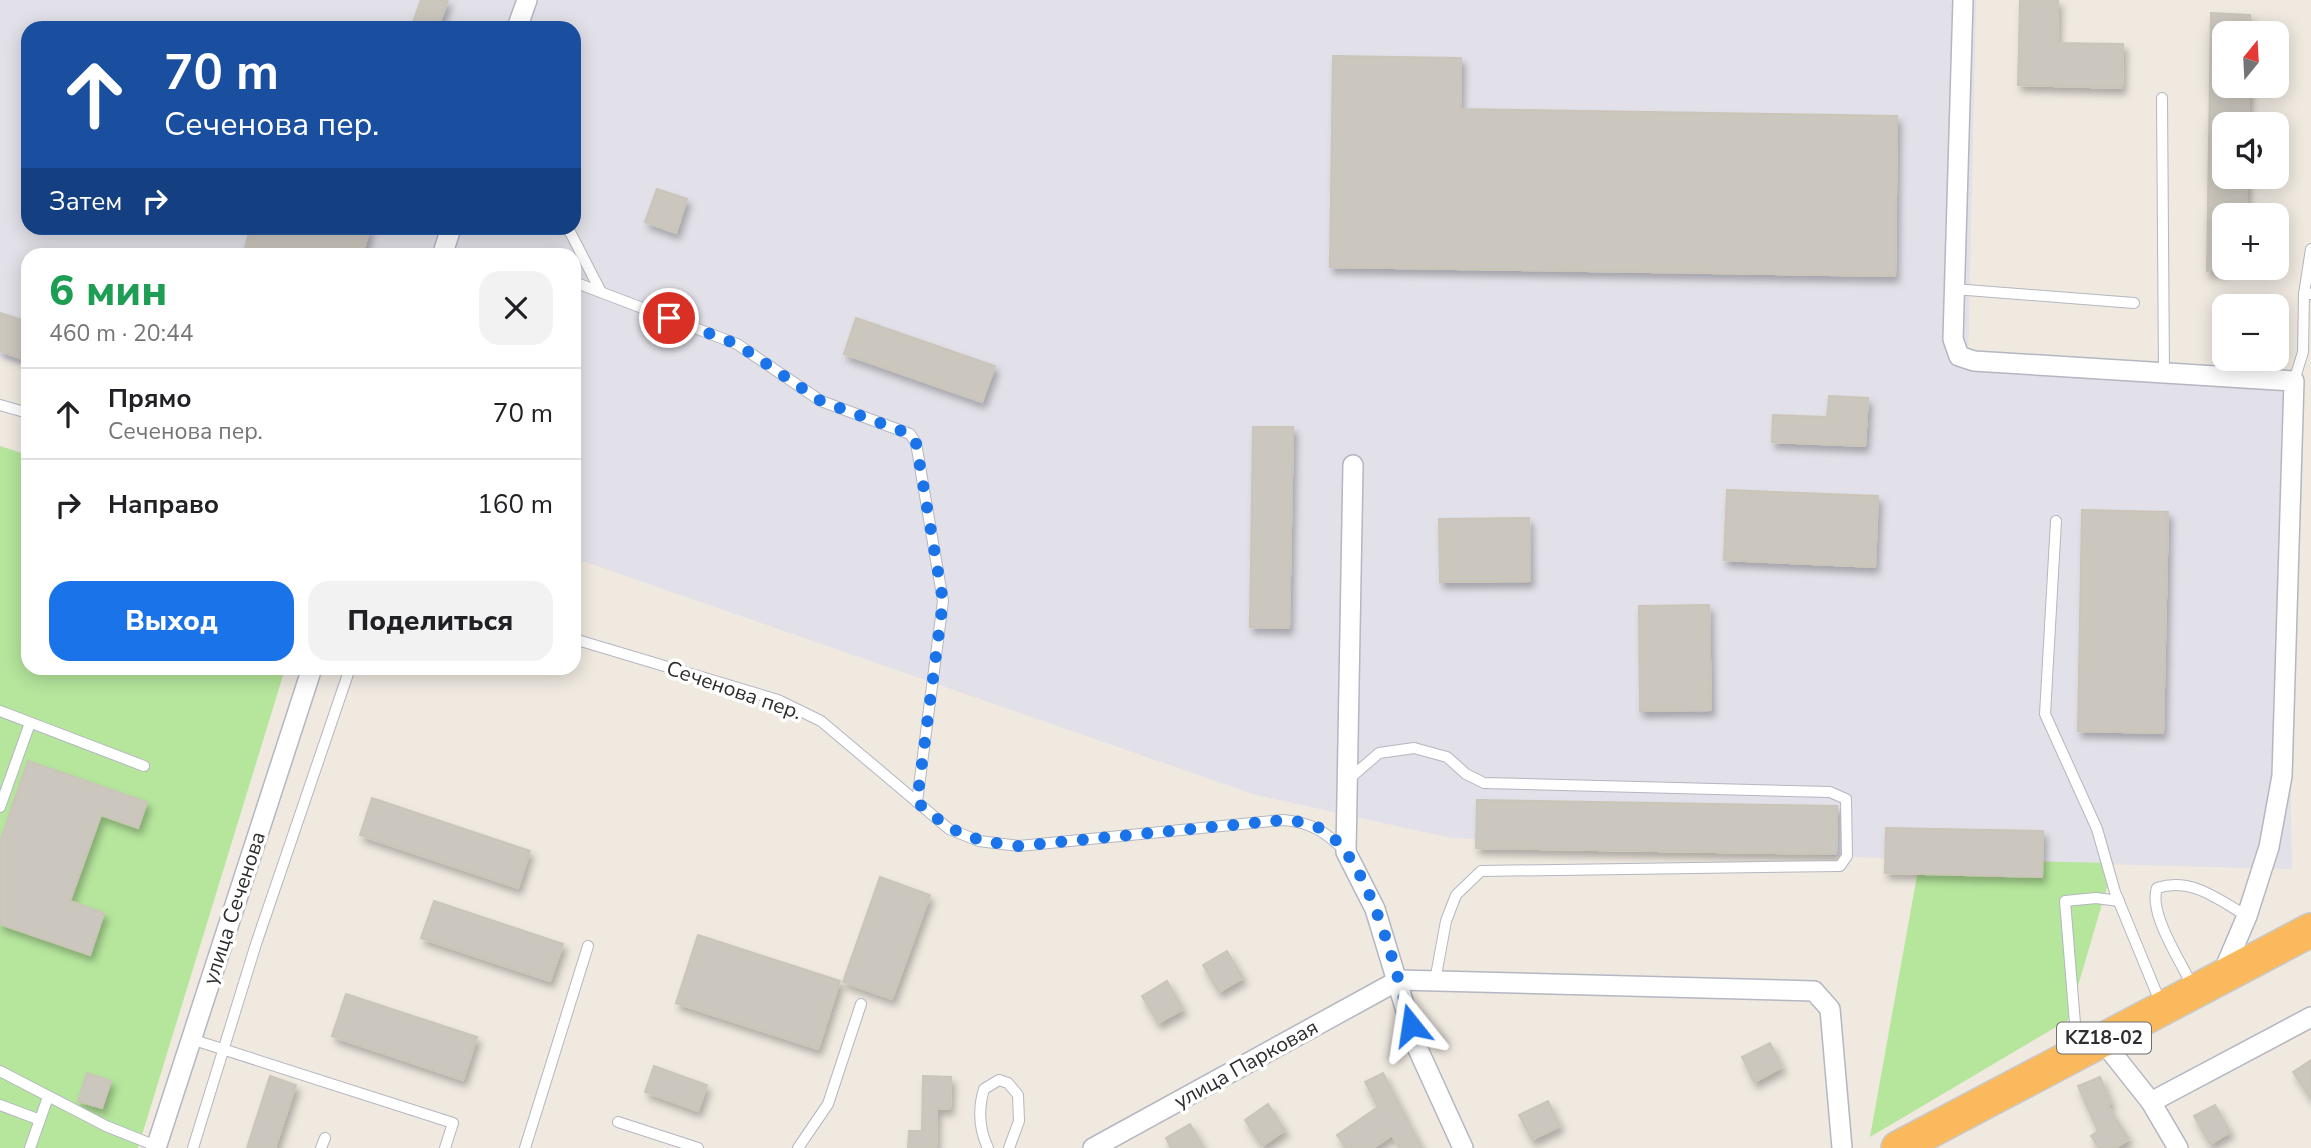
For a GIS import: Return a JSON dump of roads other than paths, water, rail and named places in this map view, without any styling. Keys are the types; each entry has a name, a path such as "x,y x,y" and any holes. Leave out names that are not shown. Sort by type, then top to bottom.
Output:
{"highway":[{"name":"KZ18-02","path":"1898,1148 2311,930"}],"street":[{"path":"520,21 527,0"},
{"path":"1963,0 1953,339 1959,356 1967,359 2294,381 2282,776 2269,847 2247,916 2207,984"},
{"path":"1353,465 1346,852 1375,909 1399,980 1417,1047 1462,1148"},
{"name":"улица Сеченова","path":"156,1147 310,675"},
{"path":"1399,980 1814,991 1830,1009 1842,1148"},
{"name":"улица Парковая","path":"1093,1148 1399,980"},
{"path":"2151,1102 2311,1017"},
{"path":"2089,1045 2151,1102 2178,1148"}],"lane":[{"path":"2162,98 2164,373"},
{"path":"2294,381 2302,352 2311,249"},
{"path":"581,253 601,292"},
{"path":"581,285 737,344 821,401 910,434 916,443 943,601 917,802"},
{"path":"1954,289 2134,303"},
{"path":"0,405 21,411"},
{"path":"2056,521 2045,714 2097,829 2119,901 2163,1008"},
{"name":"Сеченова пер.","path":"581,641 789,705 821,721 949,829 979,841 1019,846 1283,820 1304,821 1328,833 1346,852"},
{"path":"193,1148 223,1049 348,675"},
{"path":"0,711 144,766"},
{"path":"0,807 30,723"},
{"path":"1346,781 1379,753 1414,748 1447,757 1466,774 1484,783 1830,792 1846,799 1847,856 1840,866 1481,871 1456,895 1446,921 1435,981"},
{"path":"2207,984 2158,918 2153,899 2157,888 2175,883 2199,889 2247,916"},
{"path":"2089,1045 2065,901 2096,898 2119,901"},
{"path":"525,1148 588,946"},
{"path":"798,1148 828,1104 861,1003"},
{"path":"191,1039 453,1123 445,1148"},
{"path":"0,1071 106,1126 156,1147"},
{"path":"988,1148 981,1123 980,1102 984,1089 999,1080 1008,1083 1018,1095 1019,1121 1009,1148"},
{"path":"30,1148 48,1097"},
{"path":"0,1105 40,1120"},
{"path":"618,1122 698,1148"}]}
